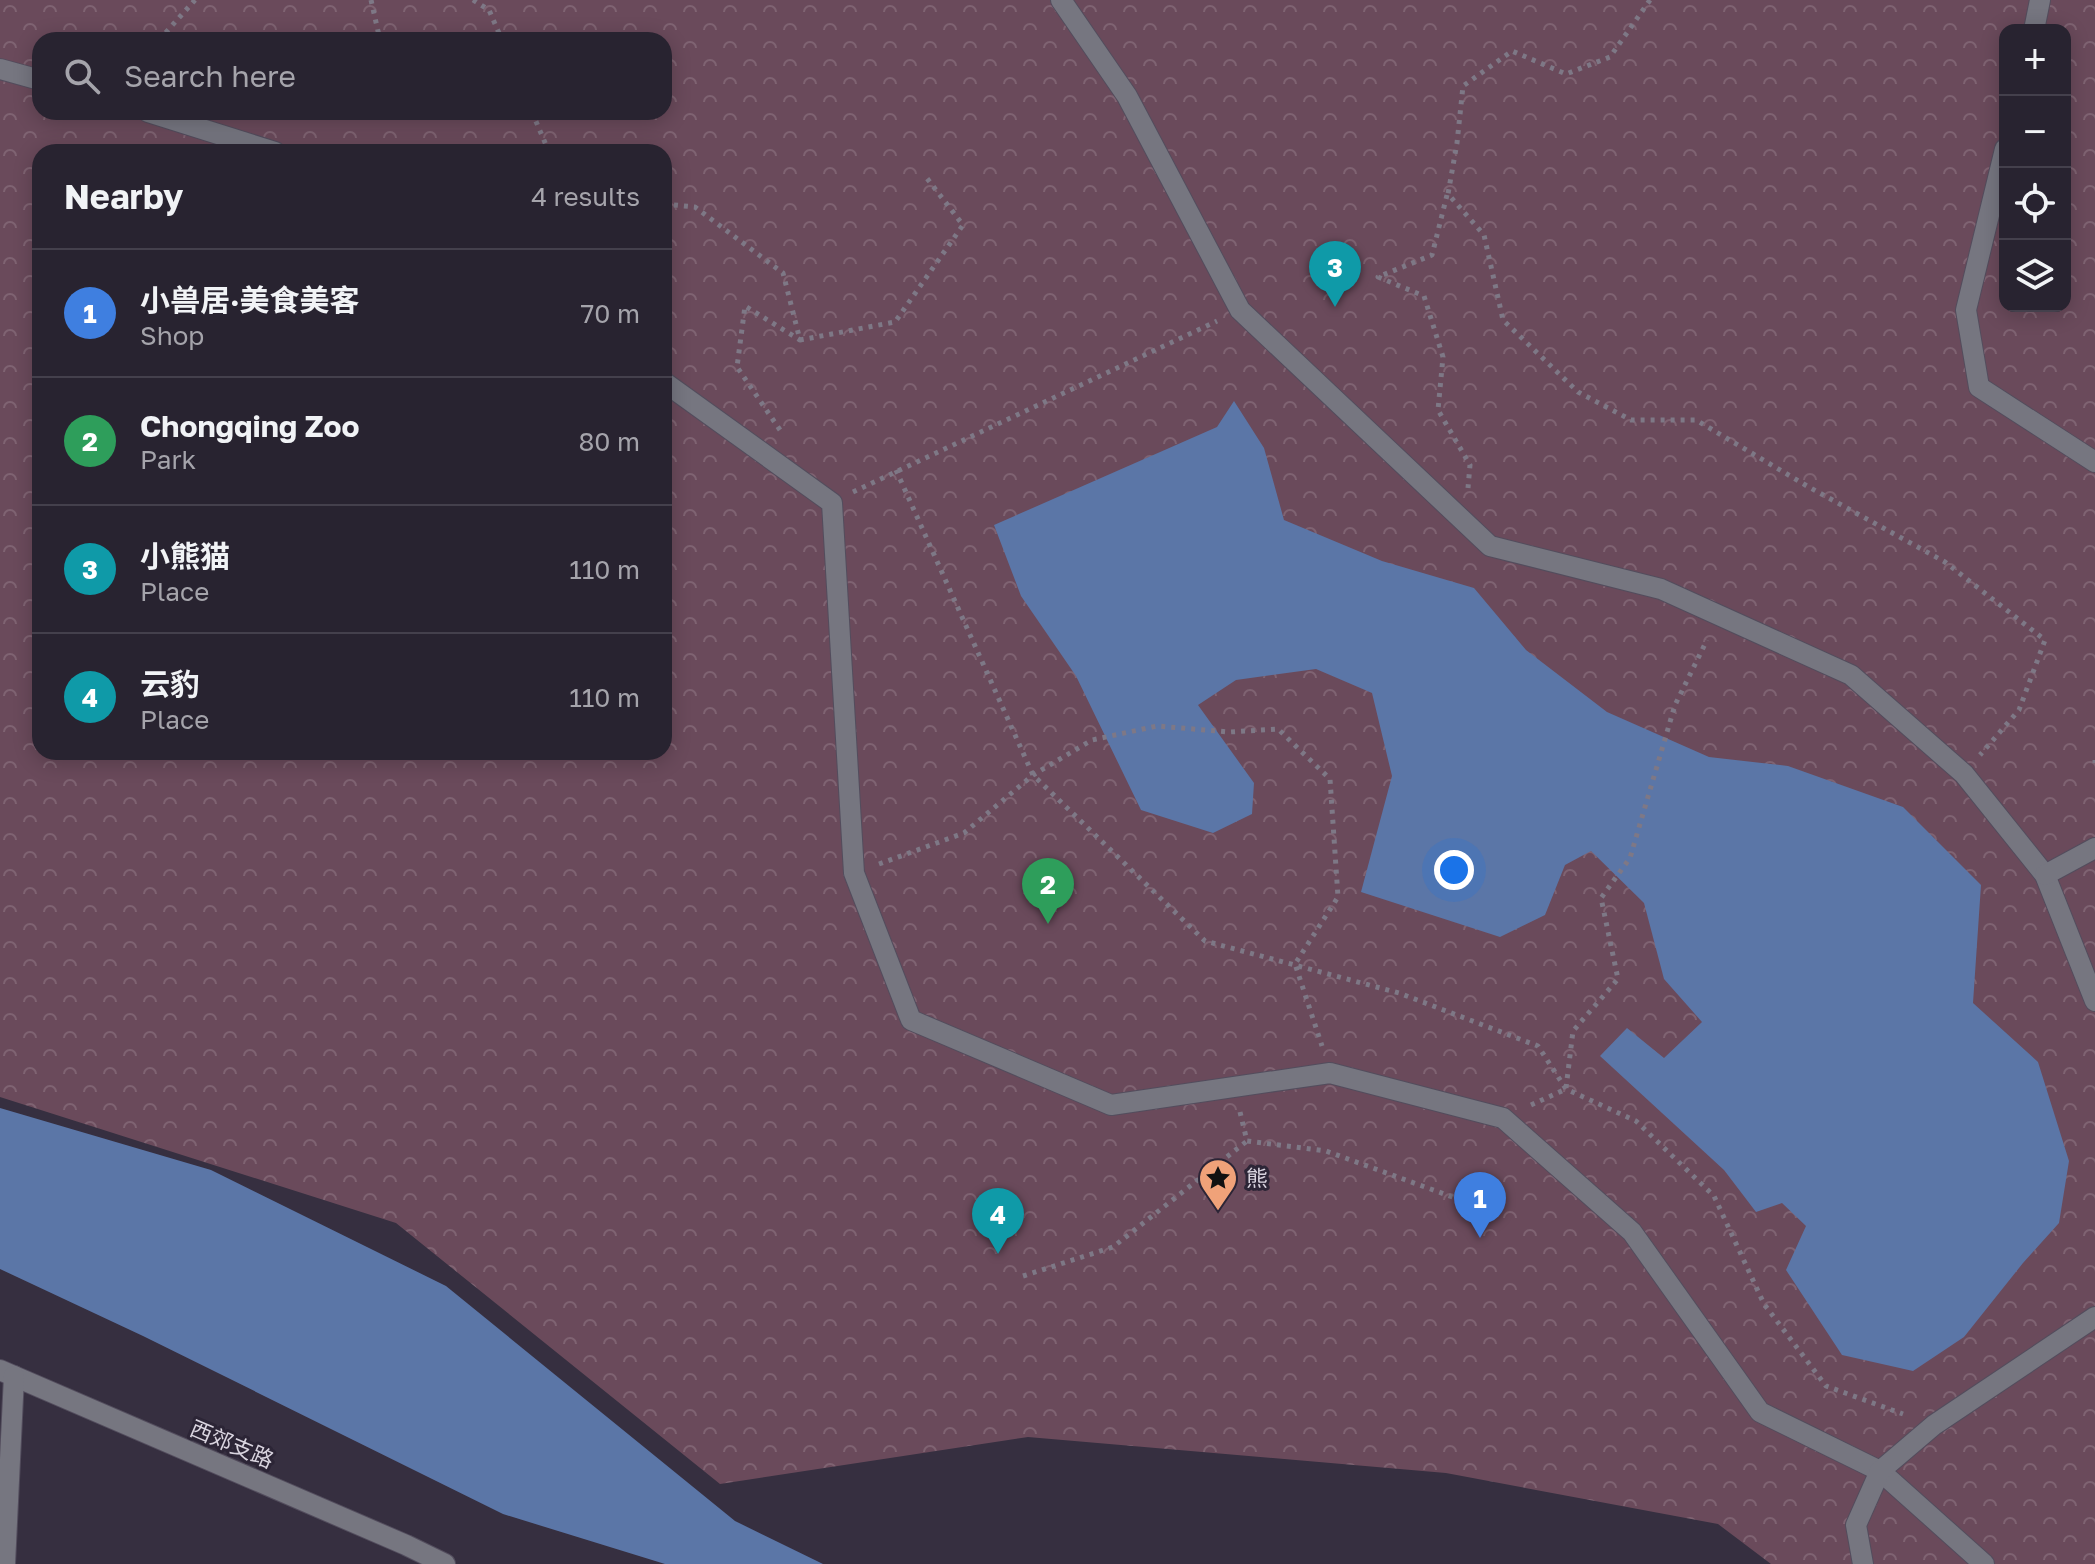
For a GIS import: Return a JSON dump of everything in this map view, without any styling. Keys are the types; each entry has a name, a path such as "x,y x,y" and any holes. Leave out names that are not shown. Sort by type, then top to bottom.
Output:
{"street":[{"path":"1061,0 1127,96 1240,310 1490,546 1661,589 1851,675 1964,774 2045,875 2095,1001"},
{"path":"2035,24 2040,0"},
{"path":"0,69 32,78"},
{"path":"173,120 250,144"},
{"path":"2000,168 1966,310 1979,387 2095,462"},
{"path":"672,388 832,503 854,873 911,1020 1111,1105 1330,1073 1503,1118 1632,1232 1760,1412 1880,1471 1984,1564"},
{"path":"2045,875 2095,848"},
{"path":"1863,1564 1856,1525 1880,1471 1934,1425 2095,1317"},
{"path":"5,1564 7,1373"},
{"name":"西郊支路","path":"7,1373 445,1564"}],"path":[{"path":"166,32 195,0"},
{"path":"371,0 378,32"},
{"path":"473,0 489,10 499,32"},
{"path":"1465,523 1470,465 1438,410 1443,357 1424,296 1378,277 1432,255 1448,194 1463,86 1512,51 1566,74 1610,57 1650,0"},
{"path":"535,120 546,144"},
{"path":"789,442 737,367 745,306 800,340 895,322 963,225 926,177"},
{"path":"1448,194 1484,235 1503,320 1578,392 1631,420 1696,420 1945,562 2045,640 2019,710 1964,774"},
{"path":"672,205 695,207 783,273 800,340"},
{"path":"832,503 896,470 1240,310"},
{"path":"896,470 1033,775 1205,941 1399,993 1538,1046 1566,1089 1636,1121 1714,1196 1764,1304 1826,1386 1934,1425"},
{"path":"1566,1089 1573,1031 1618,979 1601,898 1630,858 1675,705 1719,615"},
{"path":"854,873 964,833 1033,775 1092,740 1157,726 1229,732 1278,729 1330,779 1338,897 1295,964"},
{"path":"1295,964 1330,1073"},
{"path":"1234,1087 1247,1141"},
{"path":"1503,1118 1566,1089"},
{"path":"1023,1276 1113,1247 1247,1141 1326,1151 1458,1199"}],"green space":[{"path":"0,0 2095,0 2095,1564 1771,1564 1718,1524 1446,1473 1028,1437 720,1484 396,1223 0,1097"}],"water":[{"path":"1234,401 1264,448 1284,520 1382,561 1474,588 1526,650 1607,712 1709,757 1788,766 1903,807 1981,885 1973,1003 2038,1062 2069,1161 2059,1223 1964,1337 1913,1371 1842,1355 1786,1270 1806,1226 1782,1203 1756,1212 1724,1170 1600,1056 1627,1028 1664,1058 1702,1022 1664,979 1644,903 1591,851 1565,865 1545,915 1500,937 1361,892 1392,776 1372,693 1316,669 1236,680 1198,705 1254,783 1252,814 1213,833 1141,810 1076,676 1021,596 994,525 1217,427"},
{"path":"0,1108 211,1170 446,1286 735,1521 823,1564 665,1564 503,1514 0,1269"}],"place":[{"name":"小熊猫","path":"1335,307"},
{"name":"Chongqing Zoo","path":"1048,924"},
{"name":"熊","path":"1218,1212"},
{"name":"小兽居·美食美客","path":"1480,1238"},
{"name":"云豹","path":"998,1254"}]}
